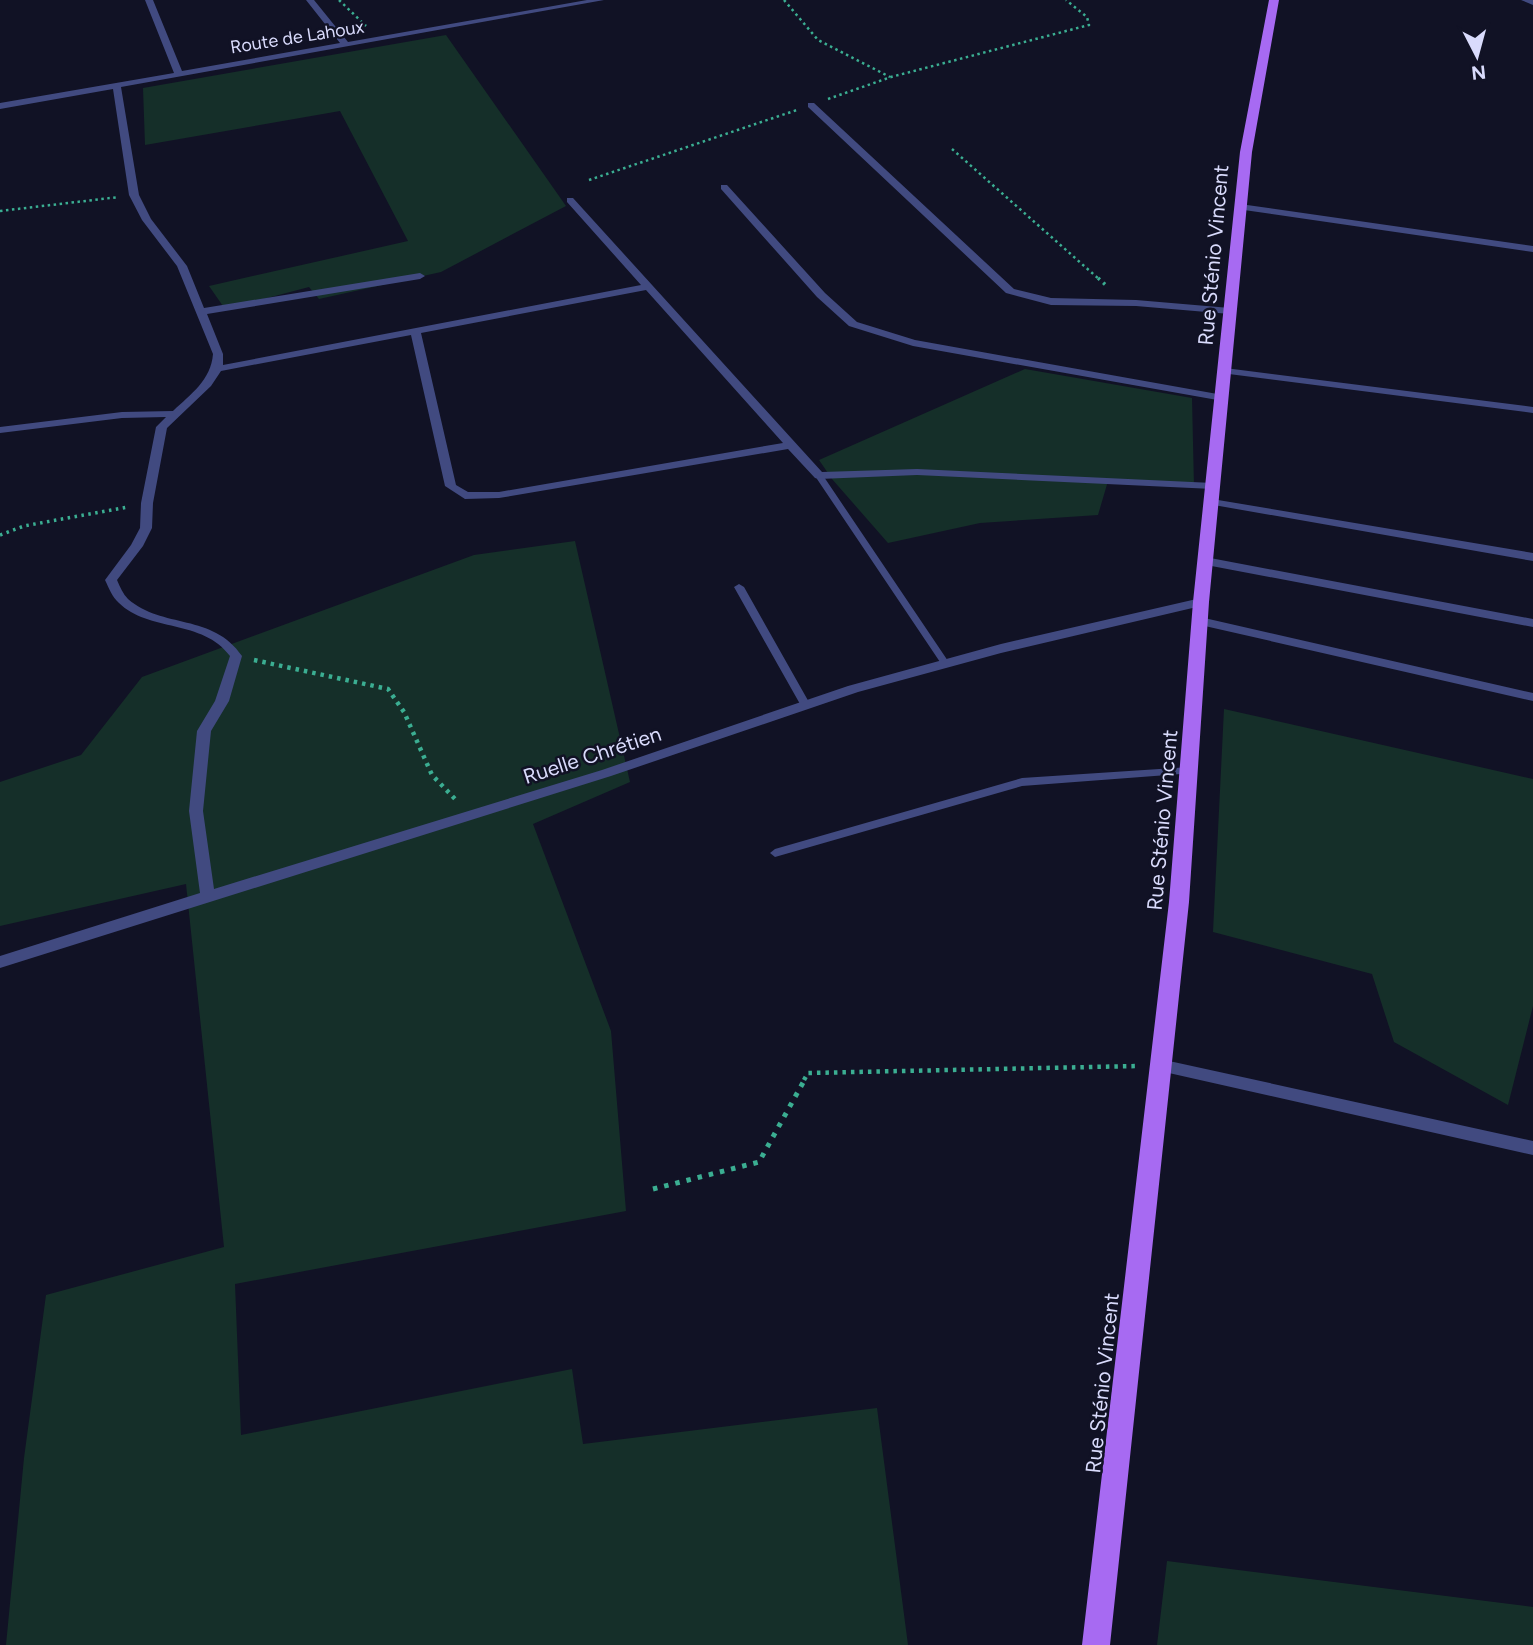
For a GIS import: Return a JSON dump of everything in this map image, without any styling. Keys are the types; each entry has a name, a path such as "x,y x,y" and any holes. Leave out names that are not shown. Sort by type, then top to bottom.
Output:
{"main road":[{"name":"Rue Sténio Vincent","path":"1096,1645 1191,771 1200,612 1240,207 1246,152 1275,0"}],"street":[{"path":"149,0 178,73"},
{"path":"310,0 346,45"},
{"name":"Route de Lahoux","path":"0,106 600,0"},
{"path":"1525,0 1533,3"},
{"path":"117,86 134,195 147,220 182,266 218,354 217,369 193,399 162,427 146,503 146,528 111,580 123,602 148,616 201,630 230,645 236,656 222,701 204,731 195,811 208,895"},
{"path":"811,105 1010,291 1027,299 1047,302 1124,302 1230,310"},
{"path":"724,187 821,295 853,324 913,343 1223,398"},
{"path":"569,200 819,475 953,472 1212,494 1533,556"},
{"path":"1240,207 1533,249"},
{"path":"201,312 420,276"},
{"path":"217,369 648,287"},
{"path":"416,333 452,486 465,496 499,495 791,445"},
{"path":"1225,371 1533,410"},
{"path":"0,430 122,415 174,414"},
{"path":"1205,561 1533,623"},
{"path":"1200,612 1533,697"},
{"name":"Ruelle Chrétien","path":"0,962 208,895 304,868 646,761 805,704 946,663 1200,612"},
{"path":"1160,1065 1533,1148"}],"lane":[{"path":"819,475 946,663"},
{"path":"739,587 805,704"},
{"path":"775,853 1022,782 1191,771"}],"path":[{"path":"339,0 364,24 383,28 393,37"},
{"path":"784,0 818,40 891,77"},
{"path":"589,180 891,77 1089,25 1087,16 1066,0"},
{"path":"952,149 1124,302"},
{"path":"0,211 134,195"},
{"path":"0,535 24,526 146,503"},
{"path":"236,656 388,689 404,712 432,775 453,800 489,810"},
{"path":"653,1189 760,1162 808,1073 1160,1065"}],"green space":[{"path":"446,35 566,206 441,272 319,299 309,287 225,309 209,286 408,241 340,111 145,145 143,88"},
{"path":"1025,369 1192,398 1194,487 1108,481 1098,515 980,523 888,543 832,479 819,460"},
{"path":"575,541 630,782 533,824 611,1031 626,1211 235,1284 241,1435 572,1369 583,1444 877,1408 908,1645 6,1645 24,1458 46,1295 224,1247 186,884 0,926 0,782 81,755 142,677 474,555"},
{"path":"1224,709 1533,779 1533,1006 1508,1105 1394,1042 1372,974 1213,932"},
{"path":"1167,1561 1533,1607 1533,1645 1157,1645"}]}
